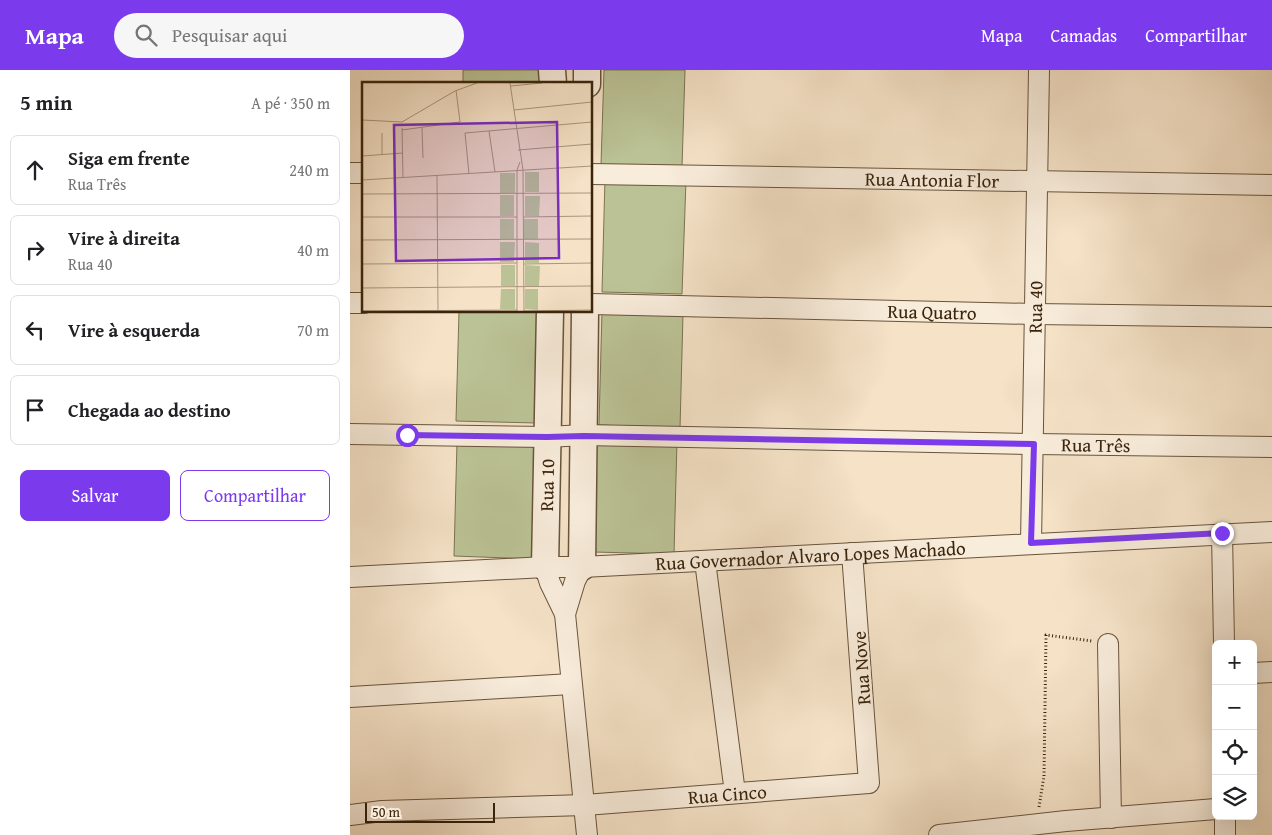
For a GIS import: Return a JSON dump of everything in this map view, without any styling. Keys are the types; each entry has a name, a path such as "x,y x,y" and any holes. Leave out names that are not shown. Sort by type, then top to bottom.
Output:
{"street":[{"name":"Rua 40","path":"1031,543 1040,70"},
{"name":"Rua Antonia Flor","path":"592,174 1272,185"},
{"name":"Rua Quatro","path":"592,304 1034,314 1272,317"},
{"name":"Rua 10","path":"545,567 550,312"},
{"name":"Rua 10","path":"582,567 585,312"},
{"name":"Rua Três","path":"350,434 1272,447"},
{"name":"Rua Governador Alvaro Lopes Machado","path":"350,577 1272,532"},
{"path":"1222,533 1224,640"},
{"name":"Rua Nove","path":"852,553 869,783"},
{"path":"705,560 735,793"},
{"path":"545,567 565,614 587,835"},
{"path":"565,614 575,581 582,567"},
{"path":"1108,644 1111,818"},
{"path":"1257,673 1272,672"},
{"path":"350,697 571,684"},
{"name":"Rua Cinco","path":"350,815 382,811 585,805 869,783"},
{"path":"939,835 1036,824 1212,809"},
{"path":"1225,820 1225,835"}],"path":[{"path":"1036,824 1044,776 1046,635 1108,644"}],"green space":[{"path":"463,70 544,70 544,82 463,82"},
{"path":"604,70 685,70 682,167 601,165"},
{"path":"605,178 686,180 682,294 602,292"},
{"path":"602,311 683,314 680,428 599,425"},
{"path":"459,312 539,312 536,423 456,421"},
{"path":"596,438 677,440 674,554 593,552"},
{"path":"457,442 538,444 535,559 454,556"}],"route":[{"path":"407,435 584,436 1034,444 1031,543 1222,533"}]}
